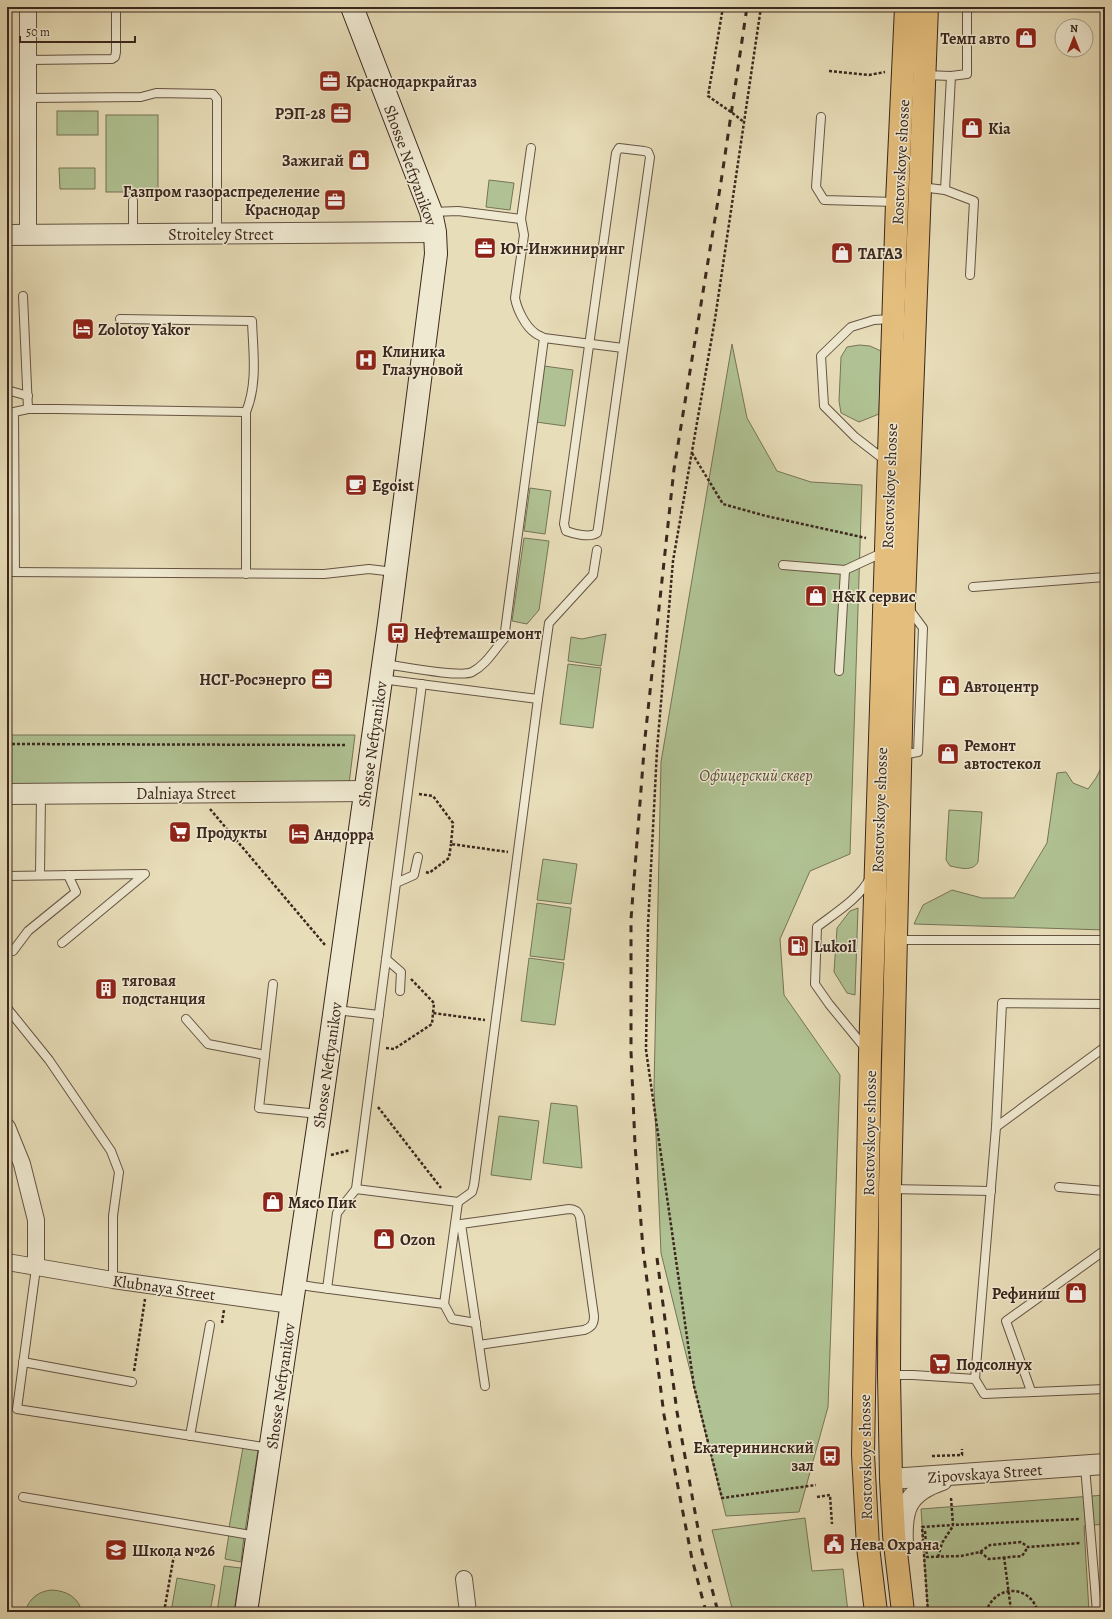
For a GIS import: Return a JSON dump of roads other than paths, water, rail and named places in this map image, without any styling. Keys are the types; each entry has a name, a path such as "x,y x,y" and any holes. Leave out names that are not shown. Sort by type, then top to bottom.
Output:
{"main road":[{"name":"Shosse Neftyanikov","path":"246,1612 335,1009 382,671 436,254 433,222 352,7"},
{"name":"Rostovskoye shosse","path":"876,1612 868,1547 864,1481 870,1055 897,202 906,7"},
{"name":"Rostovskoye shosse","path":"902,1608 894,1535 890,1445 890,1189 904,602 919,187 904,74 927,7"},
{"name":"Zipovskaya Street","path":"864,1481 891,1479"}],"street":[{"path":"28,7 28,235"},
{"name":"Stroiteley Street","path":"7,235 217,234 433,222"},
{"name":"Dalniaya Street","path":"7,794 365,792"},
{"path":"7,1127 22,1164 36,1220 36,1268"},
{"name":"Klubnaya Street","path":"7,1262 36,1268 148,1285 293,1295"},
{"path":"890,1445 899,1459 907,1467 918,1472 952,1475"},
{"name":"Zipovskaya Street","path":"891,1479 1105,1464"},
{"path":"902,1608 905,1584 902,1531 905,1510 917,1491 952,1475"},
{"path":"464,1578 468,1612"}],"lane":[{"path":"28,60 112,59 115,57 116,52 116,7"},
{"path":"904,74 951,76 967,74 967,7"},
{"path":"945,190 951,76"},
{"path":"28,98 141,97 156,93 214,94 217,99 217,234"},
{"path":"821,117 816,187 824,200 897,202"},
{"path":"531,148 521,219 524,235 515,298 516,305 534,333 544,338 623,348"},
{"path":"619,148 648,152 650,157 623,348 597,532 590,535 566,531 564,524 589,343 616,153 619,148"},
{"path":"919,187 945,190 974,201 970,275"},
{"path":"133,201 133,235"},
{"path":"433,222 458,211 521,219"},
{"path":"23,296 28,409"},
{"path":"889,463 855,438 824,406 821,356 851,327 874,320 894,318"},
{"path":"120,319 252,321 254,377 251,400 246,412 246,574"},
{"path":"382,671 470,673 482,665 504,639 544,338"},
{"path":"7,390 28,396"},
{"path":"246,412 28,409 14,412 11,572 324,574 369,569 395,572"},
{"path":"356,1189 454,1202 472,1192 549,623 593,575 597,550"},
{"path":"783,565 845,570 886,551"},
{"path":"839,671 845,570"},
{"path":"973,587 1105,577"},
{"path":"382,671 422,684 538,700"},
{"path":"327,1289 337,1213 356,1189 422,684"},
{"path":"40,875 41,794"},
{"path":"396,884 411,878 416,872 418,857"},
{"path":"870,1055 850,1027 829,1004 815,984 817,927 854,898 867,884 877,865"},
{"path":"7,876 145,874 62,943"},
{"path":"13,951 28,931 76,892 68,875"},
{"path":"895,940 1105,940"},
{"path":"386,959 399,969 402,976 400,991"},
{"path":"273,984 259,1108 320,1114"},
{"path":"1105,1004 1002,1003 996,1127 975,1379 984,1394 1105,1389"},
{"path":"7,1008 50,1060 110,1151 119,1172 113,1216 113,1280"},
{"path":"335,1009 379,1015"},
{"path":"186,1019 208,1044 265,1054"},
{"path":"996,1127 1105,1047"},
{"path":"1059,1187 1105,1191"},
{"path":"890,1189 990,1191"},
{"path":"454,1202 476,1323 485,1386"},
{"path":"458,1225 574,1209 578,1212 580,1217 594,1323 590,1328 584,1330 479,1345"},
{"path":"458,1225 444,1304 452,1319 476,1323"},
{"path":"1031,1391 1006,1321 1105,1250"},
{"path":"36,1268 17,1409 271,1448"},
{"path":"293,1295 327,1289 444,1304"},
{"path":"190,1436 210,1325"},
{"path":"23,1362 132,1382"},
{"path":"889,1375 975,1379"},
{"path":"1085,1466 1097,1612"},
{"path":"23,1497 258,1536"}],"railway":[{"path":"706,1612 692,1559 664,1415 643,1249 635,1145 631,1051 631,919 645,738 674,469 721,182 747,7"},
{"path":"657,1258 677,1412 702,1551 718,1612"}],"place":[{"name":"Темп авто","path":"1026,38"},
{"name":"Краснодаркрайгаз","path":"330,81"},
{"name":"РЭП-28","path":"341,113"},
{"name":"Kia","path":"972,128"},
{"name":"Зажигай","path":"359,160"},
{"name":"Газпром газораспределение Краснодар","path":"335,200"},
{"name":"Юг-Инжиниринг","path":"485,248"},
{"name":"ТАГАЗ","path":"842,253"},
{"name":"Zolotoy Yakor","path":"83,329"},
{"name":"Клиника Глазуновой","path":"366,360"},
{"name":"Egoist","path":"356,485"},
{"name":"H&K сервис","path":"816,596"},
{"name":"Нефтемашремонт","path":"398,633"},
{"name":"НСГ-Росэнерго","path":"322,679"},
{"name":"Автоцентр","path":"949,686"},
{"name":"Ремонт автостекол","path":"948,754"},
{"name":"Продукты","path":"180,832"},
{"name":"Андорра","path":"299,834"},
{"name":"Lukoil","path":"798,946"},
{"name":"тяговая подстанция","path":"106,989"},
{"name":"Мясо Пик","path":"273,1202"},
{"name":"Ozon","path":"384,1239"},
{"name":"Рефиниш","path":"1076,1293"},
{"name":"Подсолнух","path":"940,1364"},
{"name":"Екатерининский зал","path":"830,1456"},
{"name":"Нева Охрана","path":"834,1544"},
{"name":"Школа №26","path":"116,1550"}],"park label":[{"name":"Офицерский сквер","path":"756,775"}]}
